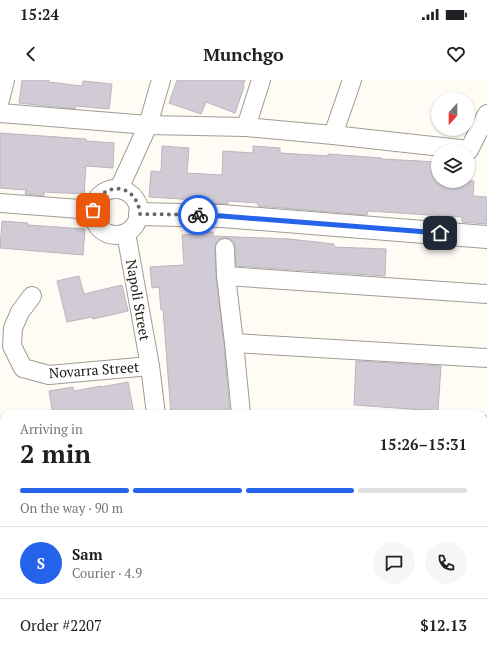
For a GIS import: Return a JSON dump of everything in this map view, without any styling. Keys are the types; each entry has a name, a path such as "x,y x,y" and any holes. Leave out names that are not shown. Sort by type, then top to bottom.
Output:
{"street":[{"path":"0,100 5,80"},
{"path":"119,189 148,125 161,80"},
{"path":"246,127 261,80"},
{"path":"333,135 352,80"},
{"path":"0,113 148,125 246,127 469,150 487,114"},
{"path":"112,189 119,189 132,195 139,207 140,214 136,225 131,230 118,235 103,231 94,218 93,210 99,196 112,189"},
{"path":"0,203 93,210"},
{"path":"140,214 222,216 487,237"},
{"name":"Napoli Street","path":"126,233 150,366 156,410"},
{"path":"225,248 226,276 244,410"},
{"path":"226,276 487,294"},
{"name":"Novarra Street","path":"32,296 20,312 13,328 12,346 23,368 49,375 150,366"},
{"path":"234,342 487,358"}],"building":[{"path":"22,80 49,80 49,82 82,86 83,81 112,84 109,109 76,106 75,109 19,103"},
{"path":"177,80 245,80 235,113 206,102 201,114 169,103"},
{"path":"0,133 86,139 86,141 114,143 113,168 86,166 84,194 44,192 44,196 25,194 26,190 0,188"},
{"path":"162,146 189,148 187,173 222,175 223,151 253,153 253,146 280,148 280,153 328,156 328,154 431,162 431,188 474,188 473,196 487,197 487,224 462,222 462,217 368,211 367,215 258,206 258,203 228,201 228,204 196,203 197,200 149,197 151,171 161,172"},
{"path":"2,221 28,223 28,225 85,229 83,255 0,248"},
{"path":"213,232 213,236 289,239 334,244 334,247 386,249 385,276 236,266 234,242 225,238 219,239 215,248 216,276 230,410 171,410 163,309 161,310 159,287 152,288 150,267 184,265 182,235 197,234 196,233"},
{"path":"79,276 84,294 122,285 128,311 93,319 92,317 67,322 57,281"},
{"path":"356,361 441,366 438,410 354,405"},
{"path":"128,382 133,410 52,410 49,391 73,387 74,391"}],"way so far":[{"path":"93,210 99,196 112,189 119,189 132,195 139,207 140,214 198,215"}],"route":[{"path":"198,215 440,233"}]}
